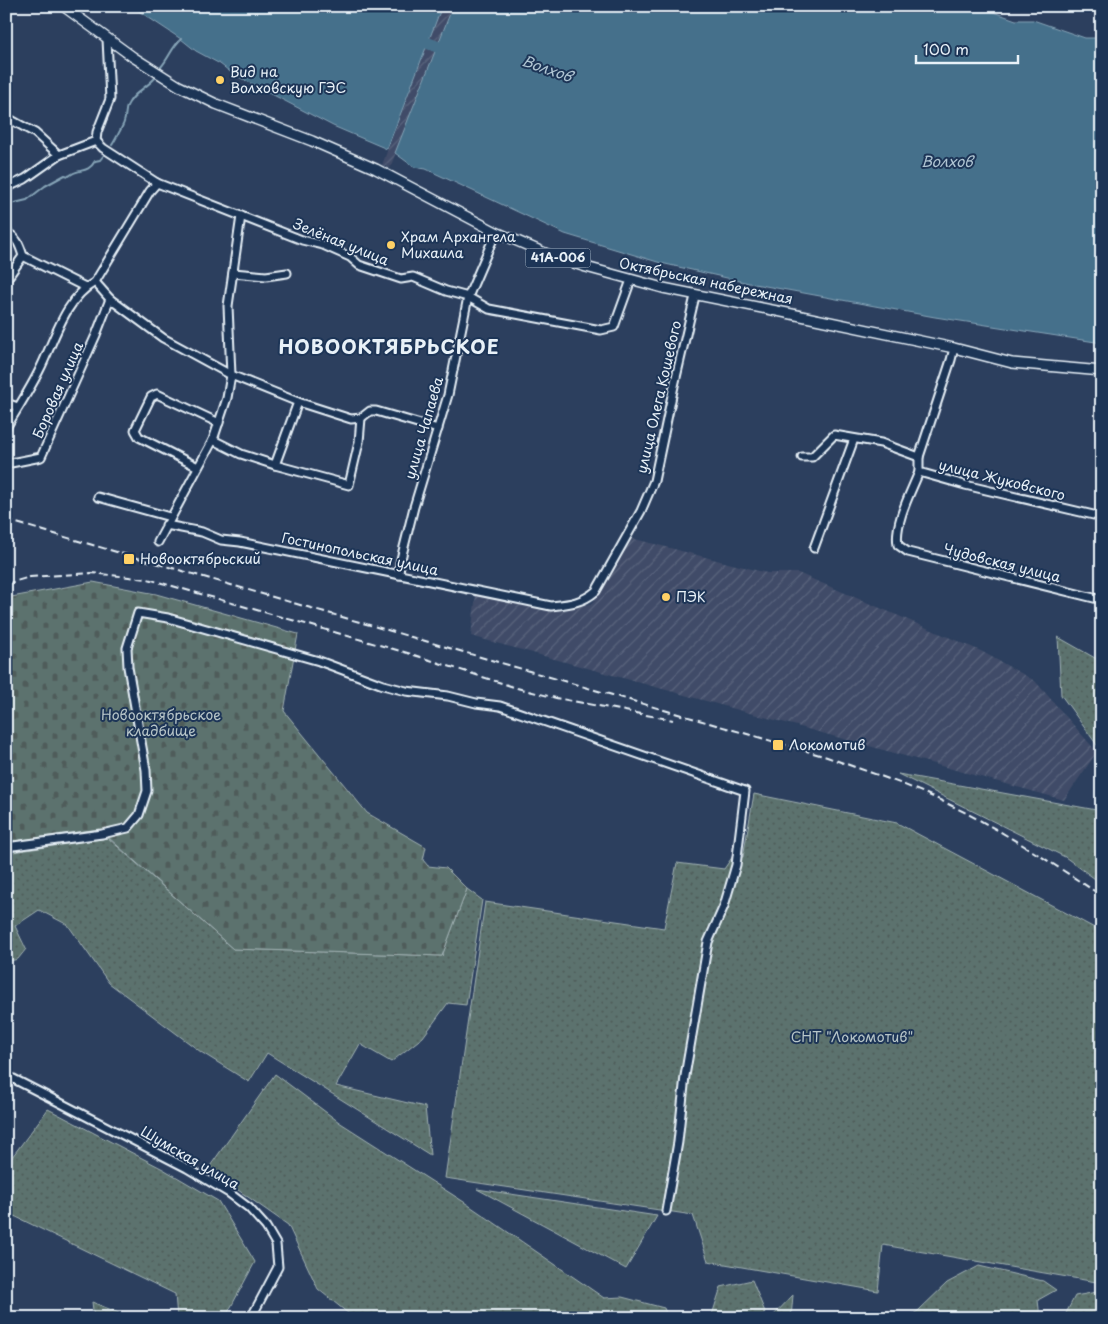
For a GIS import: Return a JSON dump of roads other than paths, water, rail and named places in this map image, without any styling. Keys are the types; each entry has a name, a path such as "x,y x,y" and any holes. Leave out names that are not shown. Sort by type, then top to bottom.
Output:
{"main road":[{"name":"Октябрьская набережная","path":"63,6 106,39 179,86 216,104 312,141 376,169 496,232 552,256 631,280 695,296 786,312 954,348 1012,363 1102,371"}],"street":[{"path":"6,188 25,179 59,155 96,141 97,132 110,99 106,39"},
{"path":"6,117 35,134 59,155"},
{"name":"Зелёная улица","path":"96,141 103,148 157,183 302,240 323,245 350,257 359,265 401,279 413,277 446,291 468,297 489,309 601,330 614,328 631,280"},
{"path":"157,183 150,191 95,282 110,299 163,338 231,375 298,402 351,419 361,418 370,412 376,411 438,429"},
{"path":"158,542 213,440 227,398 231,375 228,306 241,216"},
{"path":"6,232 20,244 23,256 6,280"},
{"name":"улица Чапаева","path":"399,576 400,563 414,507 448,395 468,297 496,232"},
{"path":"23,256 85,287"},
{"path":"233,274 266,276 287,274"},
{"name":"Боровая улица","path":"6,428 39,372 67,312 85,287 95,282"},
{"name":"улица Олега Кошевого","path":"551,606 578,603 590,597 596,591 641,511 654,481 695,296"},
{"name":"Боровая улица","path":"6,464 41,457 96,335 110,299"},
{"name":"улица Жуковского","path":"954,348 952,360 919,457 919,472 1102,517"},
{"path":"198,467 139,437 135,430 151,397 156,394 219,423"},
{"path":"275,465 298,402"},
{"path":"6,403 18,407"},
{"path":"213,440 241,454 349,485 359,442 361,418"},
{"path":"802,457 812,457 834,435 881,443 919,457"},
{"path":"814,548 854,439"},
{"name":"Чудовская улица","path":"919,472 900,522 897,537 898,545 908,552 1102,600"},
{"path":"98,497 170,517"},
{"name":"Гостинопольская улица","path":"166,525 202,532 221,540 240,542 551,606"},
{"path":"6,847 102,834 128,828 139,814 147,791 146,770 128,667 127,648 138,613 168,618 319,661 390,687 500,706 745,791 736,865 724,906 708,942 685,1076 678,1142 666,1211"},
{"name":"Шумская улица","path":"6,1075 187,1168 229,1193 249,1208 266,1227 276,1244 278,1267 251,1318"}],"water":[{"path":"131,6 442,6 387,149 333,126 233,74"},
{"name":"Волхов","path":"453,6 976,6 1016,20 1033,20 1085,38 1102,38 1102,343 935,317 749,283 661,263 565,234 426,169 414,167 395,153"}],"waterway":[{"name":"Волхов","path":"412,37 451,52"},
{"path":"161,67 181,39"},
{"path":"112,145 124,124 126,108 129,102 155,78"},
{"path":"6,205 27,200 45,186 65,175 69,176 89,168 104,155"}],"railway":[{"path":"6,520 827,757 947,803 992,827 1102,896"},
{"path":"6,584 30,577 91,573 148,579 411,654 517,688 556,698 673,720"}],"place":[{"name":"Вид на Волховскую ГЭС","path":"220,80"},
{"name":"Храм Архангела Михаила","path":"391,245"},
{"name":"Новооктябрьский","path":"129,559"},
{"name":"ПЭК","path":"666,597"},
{"name":"Локомотив","path":"778,745"}],"district":[{"name":"НОВООКТЯБРЬСКОЕ","path":"389,347"}],"park label":[{"name":"Новооктябрьское кладбище","path":"161,724"},
{"name":"СНТ \"Локомотив\"","path":"852,1037"}]}
